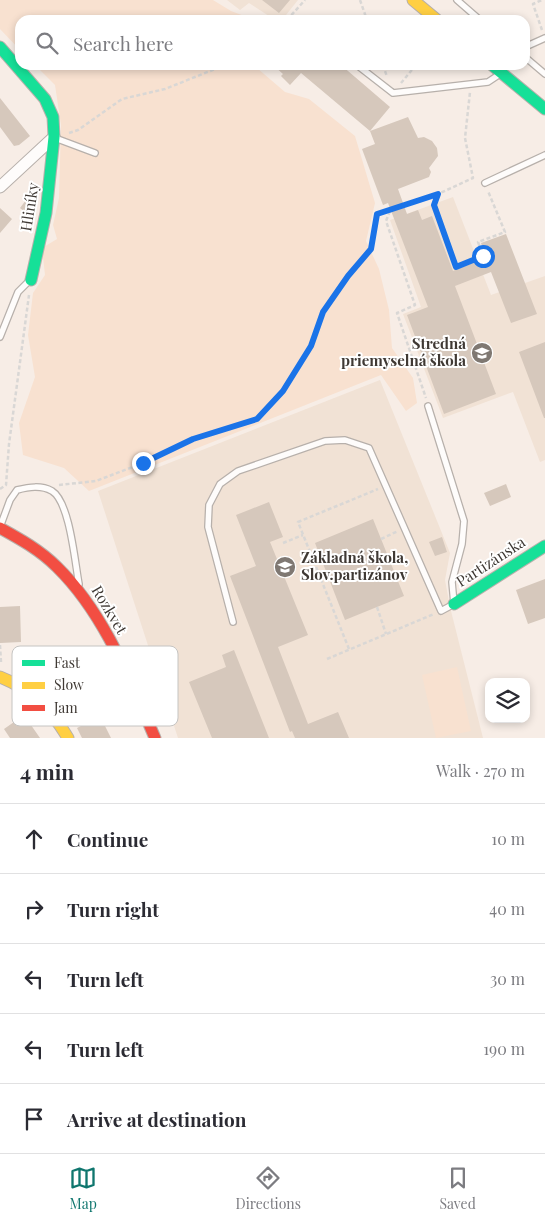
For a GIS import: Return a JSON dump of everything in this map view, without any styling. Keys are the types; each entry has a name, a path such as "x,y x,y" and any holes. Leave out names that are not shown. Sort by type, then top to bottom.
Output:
{"street":[{"path":"413,0 431,15"},
{"name":"Hliníky","path":"0,47 15,64"},
{"name":"Hliníky","path":"20,70 45,99 53,117 54,137 46,213 31,280"},
{"path":"498,70 545,109"},
{"name":"Hliníky","path":"0,188 54,137"},
{"name":"Rozkvet","path":"0,528 32,545 60,569 80,591 113,646"},
{"name":"Partizánska","path":"454,604 545,546"},
{"path":"1,674 12,680"},
{"path":"62,726 68,738"},
{"name":"Rozkvet","path":"150,726 155,738"}],"lane":[{"path":"456,0 474,15"},
{"path":"530,45 545,38"},
{"path":"530,62 545,74"},
{"path":"363,70 393,93 488,82 501,72"},
{"path":"54,137 95,153"},
{"path":"485,182 545,155"},
{"path":"0,337 18,292 31,280"},
{"path":"233,622 208,527 209,505 220,484 238,471 325,441 345,440 369,448 406,528 441,611 454,604 452,582 462,544 464,521 428,406"},
{"path":"0,528 10,500 17,490 32,486 52,492 64,508 80,591"}],"path":[{"path":"292,15 305,0"},
{"path":"360,0 365,15"},
{"path":"542,0 533,4 545,38"},
{"path":"54,137 78,130 122,99 165,88 212,70"},
{"path":"393,93 412,70"},
{"path":"52,485 96,481 143,463 193,439 257,419 283,391 311,346 323,312 348,276 371,249 377,214 438,194 473,178 465,138 471,90 488,82"},
{"path":"438,194 434,205 456,267 483,256 478,242 505,232 485,182"},
{"path":"390,211 386,221 415,305 397,313 416,362 428,406"},
{"path":"0,488 6,486 9,444 31,280"},
{"path":"349,649 298,522 386,485"},
{"path":"381,539 406,528"},
{"path":"283,543 303,535"},
{"path":"377,607 386,634"},
{"path":"327,659 441,611"},
{"path":"0,645 1,674"}],"shaded area":[{"path":"0,0 213,0 242,15 15,15 15,45 0,29"},
{"path":"227,0 298,0 286,15 267,15 249,3 240,10"},
{"path":"40,70 259,70 285,92 309,99 355,136 375,203 366,241 379,269 389,310 392,348 413,378 417,403 406,411 381,375 89,491 64,468 23,455 19,423 35,377 28,335 33,293 45,275 42,248 57,239 53,225 59,198 61,125 55,85"},
{"name":"Stredná priemyselná škola","path":"453,197 491,295 545,276 545,460 540,462 513,392 443,418 403,314 421,307 390,220"},
{"name":"Základná škola, Slov.partizánov","path":"380,380 450,553 445,580 483,738 178,738 174,726 178,726 178,646 148,646 98,491"},
{"path":"457,667 471,731 436,738 422,675"}],"building":[{"path":"262,0 290,0 279,13"},
{"path":"279,70 347,70 390,107 370,131 301,73 290,85 281,76 283,74"},
{"path":"0,98 30,136 19,145 14,146 0,127"},
{"path":"408,117 418,138 424,137 432,141 437,148 438,156 429,168 431,172 429,177 398,189 407,214 418,210 422,220 432,216 453,271 486,258 481,243 506,234 537,314 511,323 491,272 455,286 496,394 444,414 407,315 428,307 388,203 383,205 362,149 375,144 370,131"},
{"path":"26,200 36,209 31,217 20,208"},
{"path":"0,208 12,219 0,233"},
{"path":"545,342 545,418 544,418 519,352"},
{"path":"506,484 511,497 490,506 484,493"},
{"path":"269,502 283,537 270,542 308,635 278,647 308,724 338,712 349,738 295,738 292,731 290,732 230,576 256,566 236,515"},
{"path":"373,519 404,596 345,620 315,543"},
{"path":"442,537 447,552 435,556 429,542"},
{"path":"545,579 545,618 528,624 516,590"},
{"path":"20,606 21,642 0,643 0,607"},
{"path":"234,650 269,738 212,738 189,682 226,667 222,655"},
{"path":"12,723 12,726 32,726 40,738 10,738 4,729"},
{"path":"81,726 105,726 111,738 82,738 77,728"}],"traffic: fast":[{"path":"0,47 15,64"},
{"path":"20,70 45,99 53,117 54,137 46,213 31,280"},
{"path":"498,70 545,109"},
{"path":"454,604 545,546"}],"traffic: slow":[{"path":"413,0 431,15"},
{"path":"0,677 12,683"},
{"path":"60,726 68,738"}],"traffic: jam":[{"path":"0,528 30,545 57,567 74,585 113,646"},
{"path":"150,726 155,738"}],"place":[{"name":"Stredná priemyselná škola","path":"482,353"},
{"name":"Základná škola, Slov.partizánov","path":"285,567"}],"route":[{"path":"143,463 193,439 257,419 283,391 311,346 323,312 348,276 371,249 377,214 438,194 434,205 456,267 483,256"}]}
